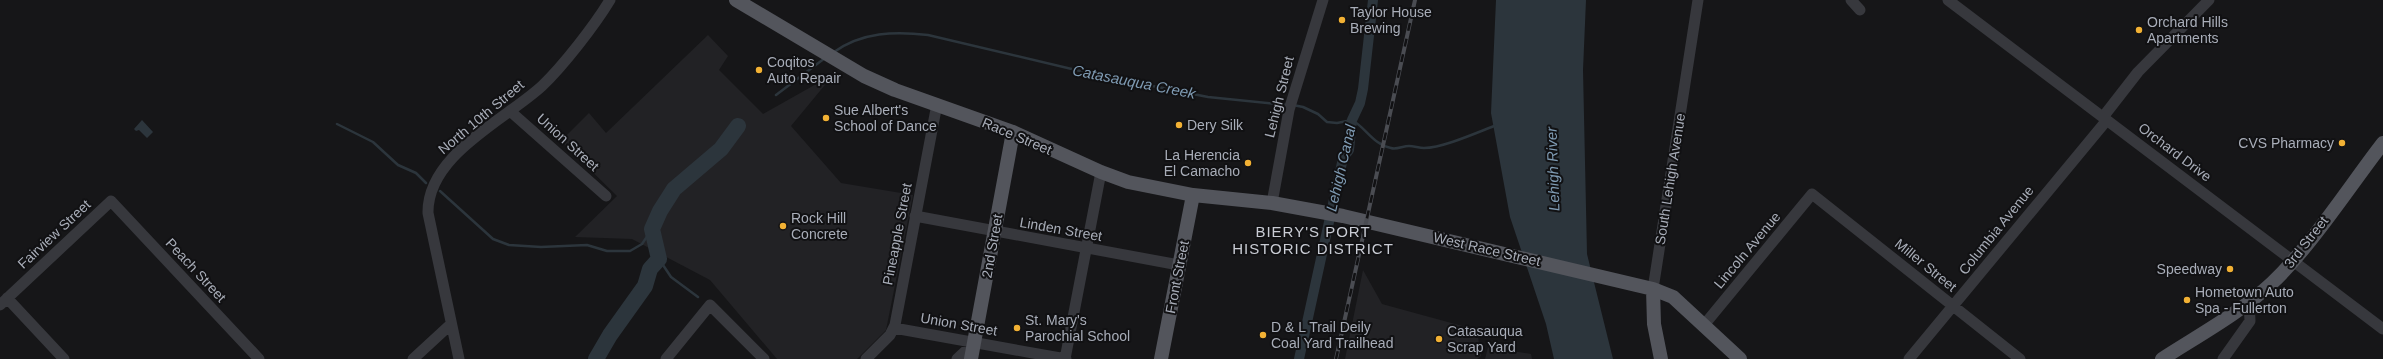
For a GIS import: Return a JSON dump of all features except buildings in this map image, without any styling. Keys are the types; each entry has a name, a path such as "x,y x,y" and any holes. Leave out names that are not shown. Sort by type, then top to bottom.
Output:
{"main road":[{"name":"Race Street","path":"736,0 817,49 895,90 1013,132 1101,172 1128,182 1193,195 1272,204 1319,212"},
{"name":"2nd Street","path":"971,359 1013,132"},
{"name":"3rd Street","path":"2162,359 2249,302 2292,262 2383,142"},
{"name":"Front Street","path":"1161,359 1193,195"},
{"name":"West Race Street","path":"1319,212 1343,216 1487,249 1653,289 1673,297 1740,359"},
{"name":"South Lehigh Avenue","path":"1653,289 1654,324 1661,359"}],"street":[{"name":"North 10th Street","path":"460,359 451,324 428,213 430,194 434,182 445,166 471,142 528,98 552,75 610,0"},
{"name":"Lehigh Street","path":"1272,204 1290,105 1323,0"},
{"name":"South Lehigh Avenue","path":"1653,289 1698,0"},
{"path":"1851,0 1860,10"},
{"name":"Orchard Drive","path":"1948,0 2105,118 2292,262 2383,329"},
{"name":"Columbia Avenue","path":"1909,359 1953,307 2105,118 2142,67 2209,0"},
{"name":"Pineapple Street","path":"866,359 886,341 894,328 937,104"},
{"name":"Union Street","path":"510,111 606,196"},
{"path":"1066,359 1101,172"},
{"name":"Miller Street","path":"1812,194 2020,359"},
{"name":"Lincoln Avenue","path":"1704,325 1812,194"},
{"name":"Fairview Street","path":"3,302 111,202"},
{"name":"Peach Street","path":"111,202 259,359"},
{"name":"Linden Street","path":"915,216 994,232 1179,265"},
{"path":"3,302 64,359"},
{"path":"2223,359 2250,321 2249,302"},
{"path":"666,359 710,305 764,359"},
{"path":"413,359 451,324"},
{"name":"Union Street","path":"894,328 1066,359"},
{"path":"957,359 975,342"}],"shaded area":[{"path":"708,35 728,56 719,70 763,114 834,74 791,126 841,183 913,195 886,330 857,359 777,359 710,280 632,239 575,237 617,196 561,141 589,113 606,133"},
{"name":"Catasauqua Scrap Yard","path":"1363,270 1382,304 1477,330 1481,356 1477,359 1345,359"},
{"path":"1488,347 1531,354 1532,359 1485,359"}],"water":[{"name":"Lehigh River","path":"1496,0 1586,0 1583,70 1587,254 1613,359 1554,359 1546,324 1510,217 1491,113"},
{"path":"142,120 153,132 147,138 139,130 136,131 134,129"}],"waterway":[{"name":"Lehigh Canal","path":"1299,359 1343,158 1349,150 1352,120 1360,103 1363,89 1373,0"},
{"name":"Catasauqua Creek","path":"834,52 856,40 879,34 903,33 928,35 1097,75 1208,97 1288,105"},
{"name":"Catasauqua Creek","path":"776,95 825,58"},
{"name":"Catasauqua Creek","path":"1293,105 1303,107 1318,114 1327,122 1337,123 1352,120 1375,140 1385,146 1393,148 1409,146 1424,148 1440,146 1494,126"},
{"path":"337,124 373,142 398,165 416,173 426,183"},
{"name":"Catasauqua Creek","path":"596,359 610,335 645,286 650,269 659,259 652,229 660,211 674,189 721,149 738,126"},
{"path":"440,191 493,239 509,245 541,247 587,245 607,251 630,251 642,244 652,229"},
{"path":"659,259 671,277 698,297"}],"railway":[{"path":"1336,359 1415,0"}],"place":[{"name":"Taylor House Brewing","path":"1342,20"},
{"name":"Orchard Hills Apartments","path":"2139,30"},
{"name":"Coqitos Auto Repair","path":"759,70"},
{"name":"Sue Albert's School of Dance","path":"826,118"},
{"name":"Dery Silk","path":"1179,125"},
{"name":"CVS Pharmacy","path":"2342,143"},
{"name":"La Herencia El Camacho","path":"1248,163"},
{"name":"Rock Hill Concrete","path":"783,226"},
{"name":"Speedway","path":"2230,269"},
{"name":"Hometown Auto Spa - Fullerton","path":"2187,300"},
{"name":"St. Mary's Parochial School","path":"1017,328"},
{"name":"D & L Trail Deily Coal Yard Trailhead","path":"1263,335"},
{"name":"Catasauqua Scrap Yard","path":"1439,339"}],"district":[{"name":"BIERY'S PORT HISTORIC DISTRICT","path":"1313,240"}]}
